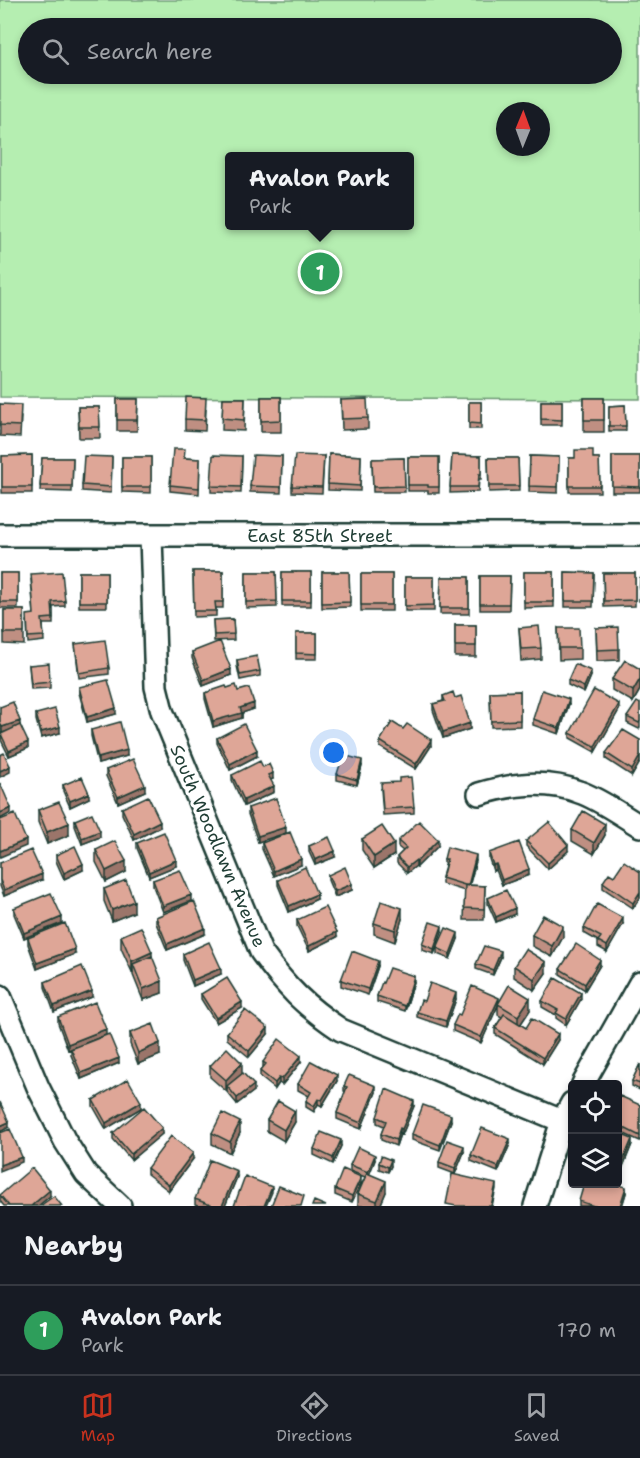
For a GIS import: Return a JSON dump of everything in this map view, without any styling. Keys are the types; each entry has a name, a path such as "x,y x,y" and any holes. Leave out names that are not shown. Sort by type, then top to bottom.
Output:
{"street":[{"name":"East 85th Street","path":"0,535 640,535"},
{"name":"South Woodlawn Avenue","path":"151,536 156,687 162,711 261,952 284,984 312,1011 341,1030 567,1112"},
{"path":"478,794 521,784 557,786 580,792 640,826"},
{"path":"585,1080 640,984"},
{"path":"0,996 38,1087 65,1141 86,1174 120,1206"},
{"path":"535,1206 567,1112"}],"green space":[{"path":"0,0 640,0 640,399 0,397"}],"building":[{"path":"186,397 206,398 205,420 185,419"},
{"path":"261,397 281,397 281,420 261,421"},
{"path":"223,398 245,398 244,420 222,418"},
{"path":"584,398 604,398 604,420 584,420"},
{"path":"117,399 138,399 137,420 117,420"},
{"path":"367,399 368,418 342,419 341,400"},
{"path":"541,401 562,401 562,420 541,419"},
{"path":"469,402 481,402 481,424 469,423"},
{"path":"0,404 21,405 20,426 0,425"},
{"path":"625,405 626,426 609,426 609,406"},
{"path":"78,407 99,407 100,427 79,427"},
{"path":"173,449 185,449 184,458 200,459 199,488 170,485"},
{"path":"575,450 593,450 593,458 599,458 600,486 569,486 569,458 575,458"},
{"path":"329,454 361,456 360,486 328,484"},
{"path":"32,455 32,487 2,487 2,456"},
{"path":"213,455 242,456 241,487 211,486"},
{"path":"253,455 282,456 281,487 250,486"},
{"path":"295,455 324,456 322,487 292,486"},
{"path":"452,455 481,456 478,487 450,487"},
{"path":"84,456 112,457 111,487 82,485"},
{"path":"530,456 559,457 558,487 529,486"},
{"path":"612,456 640,456 640,487 612,486"},
{"path":"122,457 151,457 151,487 122,487"},
{"path":"408,457 439,457 439,487 408,485"},
{"path":"42,458 73,458 72,486 40,486"},
{"path":"404,458 405,486 373,487 372,459"},
{"path":"488,458 518,458 519,486 489,486"},
{"path":"193,571 223,571 223,602 215,602 216,611 194,611"},
{"path":"62,572 65,601 52,602 53,618 42,619 44,636 28,637 27,615 34,614 31,574"},
{"path":"79,572 107,572 107,602 79,602"},
{"path":"246,572 276,572 277,601 246,602"},
{"path":"282,572 311,572 311,601 282,601"},
{"path":"322,572 349,572 350,602 322,603"},
{"path":"524,572 554,572 554,602 524,602"},
{"path":"565,572 594,573 593,601 565,601"},
{"path":"0,573 18,573 18,602 0,602"},
{"path":"603,573 635,573 635,600 604,601"},
{"path":"361,574 392,574 392,605 361,605"},
{"path":"480,576 510,576 509,604 480,604"},
{"path":"405,577 434,577 434,605 405,606"},
{"path":"441,577 469,577 469,608 440,608"},
{"path":"4,610 24,610 24,633 4,633"},
{"path":"233,619 234,634 214,635 213,620"},
{"path":"455,625 476,625 476,646 455,646"},
{"path":"539,626 541,648 521,649 519,628"},
{"path":"618,627 619,649 597,650 596,628"},
{"path":"558,628 579,628 580,648 559,648"},
{"path":"296,633 317,633 317,654 296,653"},
{"path":"105,640 109,668 79,673 75,644"},
{"path":"220,641 231,669 203,680 192,652"},
{"path":"257,656 260,671 240,675 237,660"},
{"path":"625,660 640,669 640,679 633,691 612,679"},
{"path":"49,663 50,682 31,684 29,665"},
{"path":"575,664 591,671 584,687 568,680"},
{"path":"108,680 116,708 87,717 79,687"},
{"path":"236,685 238,691 249,688 254,703 240,708 242,713 213,721 205,693"},
{"path":"542,690 569,699 559,728 533,719"},
{"path":"594,690 619,704 595,746 570,733"},
{"path":"520,691 520,720 491,721 490,692"},
{"path":"453,692 455,698 461,696 470,723 443,732 433,704 445,701 443,696"},
{"path":"13,702 20,721 2,727 0,707"},
{"path":"637,702 640,704 639,723 627,717"},
{"path":"55,709 60,727 41,732 36,714"},
{"path":"120,722 127,750 98,758 91,730"},
{"path":"392,722 403,729 407,724 431,740 416,764 380,741"},
{"path":"244,724 257,750 230,764 217,738"},
{"path":"20,725 28,742 9,751 1,734"},
{"path":"623,730 640,740 640,756 632,770 606,753"},
{"path":"4,753 10,766 0,771 0,755"},
{"path":"343,755 362,760 357,780 337,774"},
{"path":"133,759 145,785 118,797 106,770"},
{"path":"260,761 263,767 269,764 273,773 268,775 274,786 244,800 232,775"},
{"path":"82,777 89,793 70,801 63,785"},
{"path":"411,777 414,807 383,809 381,783 399,782 399,778"},
{"path":"0,783 11,808 0,813"},
{"path":"148,796 160,821 134,834 122,808"},
{"path":"276,798 286,827 258,836 248,808"},
{"path":"59,802 69,823 47,832 38,810"},
{"path":"583,811 605,824 594,843 572,830"},
{"path":"92,813 100,831 82,838 75,820"},
{"path":"15,814 26,840 0,851 0,820"},
{"path":"419,821 438,840 417,861 407,867 397,857 406,848 398,841"},
{"path":"549,822 568,845 548,863 526,841"},
{"path":"382,826 394,844 374,857 362,839"},
{"path":"164,832 176,860 149,872 137,843"},
{"path":"290,832 301,859 274,871 262,843"},
{"path":"329,837 335,851 315,860 309,846"},
{"path":"115,841 126,861 106,871 96,850"},
{"path":"519,842 529,869 502,880 489,853"},
{"path":"75,846 83,864 64,873 56,855"},
{"path":"447,847 476,855 468,886 442,878 447,859 444,859"},
{"path":"31,850 42,874 4,890 0,880 0,863"},
{"path":"624,861 640,872 640,892 633,903 603,882 609,873 614,876"},
{"path":"305,867 317,894 289,906 278,880"},
{"path":"345,867 352,884 335,891 328,875"},
{"path":"180,870 191,895 163,906 153,880"},
{"path":"126,880 134,901 112,910 104,889"},
{"path":"465,885 485,886 484,909 464,908"},
{"path":"506,890 515,908 496,917 488,898"},
{"path":"51,893 62,917 24,933 14,908"},
{"path":"194,901 205,928 167,944 156,917"},
{"path":"381,901 402,908 395,930 374,923"},
{"path":"597,904 623,918 607,946 598,941 601,937 584,928"},
{"path":"325,907 337,932 309,946 297,920"},
{"path":"543,915 563,926 552,946 532,935"},
{"path":"430,922 442,926 434,949 422,944"},
{"path":"65,923 75,949 37,963 28,938"},
{"path":"141,927 152,952 132,961 121,936"},
{"path":"446,928 458,933 450,954 437,948"},
{"path":"209,942 221,968 193,980 183,954"},
{"path":"576,944 600,960 585,984 560,969"},
{"path":"484,946 501,951 493,970 476,964"},
{"path":"525,949 546,962 534,979 514,966"},
{"path":"352,951 378,961 368,989 341,980"},
{"path":"152,956 162,981 143,989 133,964"},
{"path":"82,966 92,991 54,1006 45,982"},
{"path":"389,968 414,976 405,1006 377,996"},
{"path":"227,978 242,1002 216,1018 201,994"},
{"path":"555,978 581,993 566,1019 556,1013 558,1010 542,1001"},
{"path":"430,983 456,993 446,1021 417,1012 421,1000 424,1001"},
{"path":"509,985 530,998 518,1016 498,1004"},
{"path":"472,986 499,998 481,1037 453,1025 458,1014 460,1015"},
{"path":"95,1002 106,1029 68,1044 58,1017"},
{"path":"245,1010 268,1028 249,1051 227,1033"},
{"path":"504,1014 526,1028 532,1018 558,1034 543,1058 495,1028"},
{"path":"153,1024 160,1043 138,1053 130,1033"},
{"path":"109,1034 119,1058 81,1073 71,1049"},
{"path":"279,1039 301,1056 282,1079 279,1078 275,1083 260,1071 266,1064 263,1062"},
{"path":"227,1048 242,1063 226,1080 210,1066"},
{"path":"311,1061 337,1075 322,1100 318,1099 314,1106 306,1101 311,1092 298,1084"},
{"path":"640,1064 640,1084 632,1081"},
{"path":"243,1073 254,1085 237,1098 227,1086"},
{"path":"349,1075 376,1086 361,1123 337,1113"},
{"path":"128,1079 141,1102 106,1123 93,1100"},
{"path":"386,1089 414,1101 396,1140 381,1134 386,1121 377,1117"},
{"path":"622,1097 640,1105 640,1136 622,1127"},
{"path":"278,1101 295,1111 284,1130 267,1120"},
{"path":"0,1102 9,1122 0,1126"},
{"path":"423,1105 451,1115 440,1145 412,1134"},
{"path":"144,1107 162,1128 131,1154 113,1133"},
{"path":"222,1113 240,1122 230,1142 212,1133"},
{"path":"482,1128 510,1139 498,1167 471,1155"},
{"path":"10,1129 22,1157 0,1165 0,1133"},
{"path":"321,1132 341,1140 333,1158 314,1149"},
{"path":"622,1135 632,1139 622,1163"},
{"path":"171,1136 193,1153 169,1185 147,1168"},
{"path":"447,1140 464,1146 455,1168 439,1162"},
{"path":"358,1147 375,1155 368,1172 350,1165"},
{"path":"381,1156 391,1160 388,1167 379,1163"},
{"path":"210,1160 237,1171 222,1206 213,1206 195,1199"},
{"path":"32,1168 50,1190 31,1206 9,1206 0,1195"},
{"path":"343,1169 361,1177 352,1196 335,1189"},
{"path":"367,1173 386,1181 377,1201 358,1194"},
{"path":"452,1174 496,1184 491,1206 446,1204"},
{"path":"245,1176 272,1187 264,1206 234,1206"},
{"path":"279,1186 304,1196 301,1206 271,1206"},
{"path":"626,1187 620,1206 594,1206 579,1201 583,1188"},
{"path":"54,1196 62,1206 40,1206"},
{"path":"314,1201 326,1206 312,1206"}],"place":[{"name":"Avalon Park","path":"320,272"}]}
